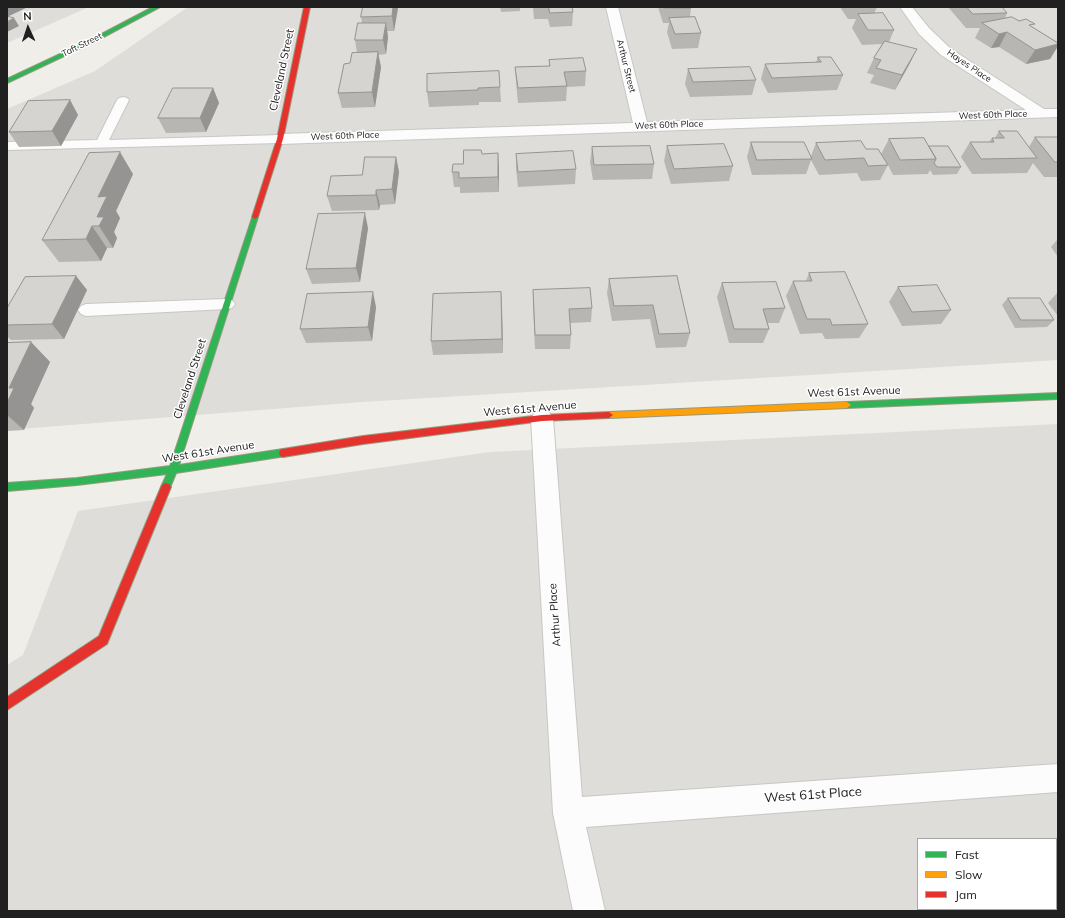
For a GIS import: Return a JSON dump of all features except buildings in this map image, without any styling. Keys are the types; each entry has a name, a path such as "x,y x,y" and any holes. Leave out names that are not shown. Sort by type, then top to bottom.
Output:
{"main road":[{"name":"Taft Street","path":"7,81 94,40 157,7"},
{"name":"Cleveland Street","path":"7,704 102,640 174,470 280,139 307,7"},
{"name":"West 61st Avenue","path":"7,487 47,485 174,470 363,440 542,418 1058,396"}],"street":[{"name":"Arthur Street","path":"612,7 641,126"},
{"name":"Hayes Place","path":"906,7 924,31 946,52 1042,114"},
{"name":"West 60th Place","path":"280,139 1058,113"},
{"name":"Arthur Place","path":"542,418 568,813"},
{"name":"West 61st Place","path":"568,813 1058,778"},
{"path":"568,813 589,911"}],"lane":[{"path":"101,144 123,100"},
{"path":"7,146 280,139"},
{"path":"86,310 227,304"}],"shaded area":[{"path":"7,7 89,7 7,43"},
{"path":"188,7 1058,7 1058,360 362,402 7,430 7,109 95,71"},
{"path":"1058,424 1058,911 7,911 7,665 23,655 78,511 490,452"}],"traffic: fast":[{"path":"7,81 94,40 157,7"},
{"path":"166,487 173,470 255,217"},
{"path":"847,405 1058,396"},
{"path":"7,487 111,478 283,453"}],"traffic: slow":[{"path":"609,415 847,405"}],"traffic: jam":[{"path":"255,217 280,139 307,7"},
{"path":"283,453 363,440 542,418 609,415"},
{"path":"7,704 103,640 166,487"}]}
